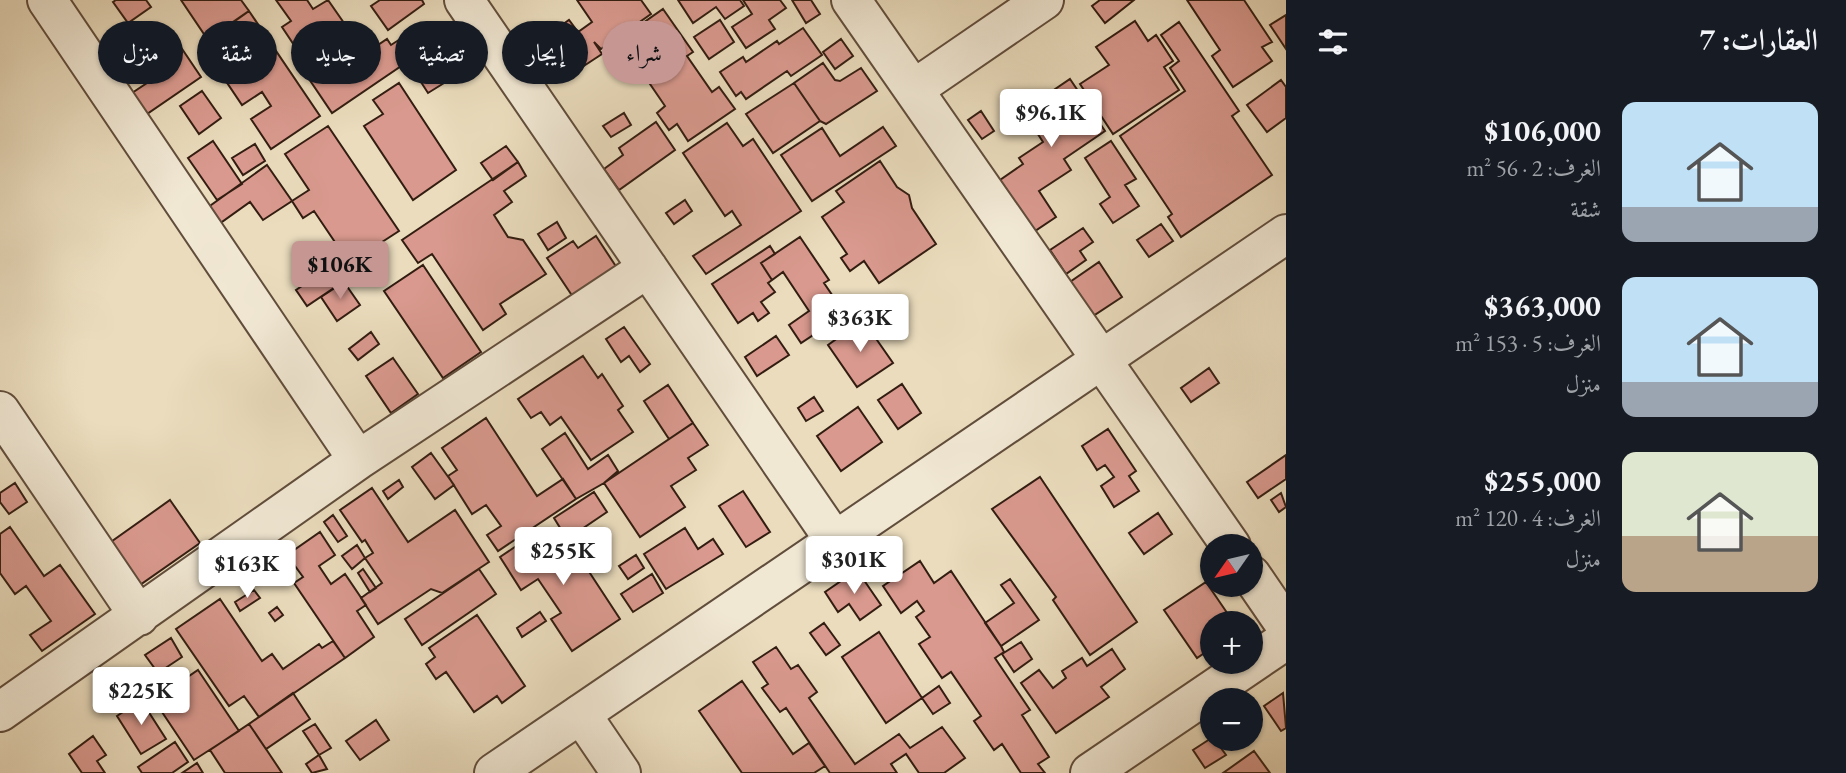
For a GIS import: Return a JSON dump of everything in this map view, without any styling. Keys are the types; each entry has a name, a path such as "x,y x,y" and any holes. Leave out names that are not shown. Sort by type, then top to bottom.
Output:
{"street":[{"path":"47,0 358,460"},
{"path":"464,0 835,541"},
{"path":"851,0 1223,534"},
{"path":"914,89 1044,0"},
{"path":"494,773 1286,234"},
{"path":"0,712 358,460 648,268"},
{"path":"0,411 139,616"},
{"path":"1264,594 1286,626"},
{"path":"1090,773 1286,640"},
{"path":"581,714 621,773"}],"building":[{"path":"146,0 151,7 131,21 127,21 113,2"},
{"path":"181,0 241,0 249,11 235,21 197,21 197,24"},
{"path":"276,0 307,0 313,9 328,0 343,21 291,21"},
{"path":"380,0 422,0 424,4 400,21 395,21 395,25 388,30 371,6"},
{"path":"577,0 641,0 651,14 641,21 602,21 602,48 594,42 602,54 588,63 588,25 592,22"},
{"path":"678,0 740,0 744,6 725,19 716,7 693,23"},
{"path":"743,0 780,0 786,8 769,20 775,29 746,48 732,27 752,14"},
{"path":"792,0 811,0 820,14 806,23"},
{"path":"1100,0 1134,0 1105,23 1092,6"},
{"path":"1187,0 1244,0 1272,42 1262,47 1272,61 1233,87 1212,56 1220,50"},
{"path":"663,9 671,21 646,21"},
{"path":"249,11 256,21 234,21"},
{"path":"1286,15 1286,49 1270,25"},
{"path":"720,20 734,42 709,59 694,37"},
{"path":"291,21 291,40 282,27"},
{"path":"1135,21 1148,41 1156,35 1173,61 1164,67 1179,90 1113,134 1080,84 1109,65 1096,47"},
{"path":"1179,22 1239,111 1232,116 1272,175 1181,237 1168,217 1172,214 1120,136 1185,91 1170,68 1179,61 1161,35"},
{"path":"803,28 822,55 791,76 787,71 746,99 741,92 736,96 720,72 743,57 746,62 777,41 779,44"},
{"path":"387,39 391,45 395,42 395,70 381,80 381,43"},
{"path":"841,39 853,56 835,69 823,52"},
{"path":"686,42 693,52 687,56 712,92 719,87 735,109 688,141 677,124 669,130 657,113 665,106 650,84 686,84"},
{"path":"183,50 197,71 197,80 144,116 129,95 146,84 183,84"},
{"path":"277,52 291,73 291,84 298,84 320,116 271,149 251,119 271,106 262,92 242,105 228,84 277,84"},
{"path":"823,63 835,80 840,81 861,68 877,91 826,124 820,121 794,83"},
{"path":"1070,79 1105,131 1064,159 1071,170 1039,191 1056,217 1035,231 1000,180 1023,164 1019,158 1043,142 1023,111"},
{"path":"1281,80 1286,87 1286,118 1267,132 1247,105"},
{"path":"794,83 820,121 773,153 746,114"},
{"path":"312,84 375,84 332,113"},
{"path":"400,84 456,170 413,200 364,126 383,114 373,100"},
{"path":"422,84 442,84 428,93"},
{"path":"202,91 221,118 199,134 180,106"},
{"path":"981,111 994,131 982,139 968,120"},
{"path":"624,113 631,125 611,137 603,126"},
{"path":"656,122 675,150 619,190 604,169 623,155 619,148"},
{"path":"727,123 743,146 753,139 801,211 706,274 693,256 741,225 732,211 725,216 683,153"},
{"path":"328,126 399,231 362,255 368,265 307,306 296,290 345,257 314,211 303,218 292,201 309,190 285,154"},
{"path":"883,127 896,146 812,201 781,155 822,128 840,156"},
{"path":"213,141 242,184 217,200 188,158"},
{"path":"1111,141 1136,179 1125,185 1139,206 1113,223 1100,204 1110,197 1085,158"},
{"path":"255,144 265,161 243,175 232,158"},
{"path":"506,146 518,162 493,180 481,163"},
{"path":"880,161 897,187 909,195 912,208 936,244 879,283 864,261 850,271 841,258 847,254 822,217 844,202 836,191"},
{"path":"518,162 526,176 504,191 512,202 494,215 508,237 523,240 546,274 500,304 506,314 483,330 432,254 418,263 402,240"},
{"path":"267,165 292,201 263,220 250,202 219,224 207,208"},
{"path":"685,200 692,211 674,224 666,213"},
{"path":"557,222 566,238 548,250 538,234"},
{"path":"1161,224 1173,241 1149,257 1137,240"},
{"path":"1083,228 1093,242 1080,251 1086,260 1066,274 1050,250"},
{"path":"596,236 621,274 573,297 547,258 573,241 578,248"},
{"path":"800,237 829,280 824,283 845,314 801,343 789,325 809,311 783,272 772,280 761,263"},
{"path":"770,246 775,254 761,263 772,280 768,283 775,292 761,302 769,313 758,321 753,313 738,323 712,284"},
{"path":"1099,262 1122,297 1090,318 1067,284"},
{"path":"423,265 481,352 443,378 384,291"},
{"path":"344,282 360,305 337,321 321,297"},
{"path":"863,320 893,363 857,387 828,345"},
{"path":"624,327 650,364 640,372 629,356 621,362 606,339"},
{"path":"371,332 379,344 358,360 349,349"},
{"path":"776,336 789,355 757,376 745,357"},
{"path":"583,356 598,378 602,374 623,406 618,410 633,432 591,460 561,417 550,425 541,412 531,418 518,399"},
{"path":"393,358 418,394 391,413 366,376"},
{"path":"1209,368 1219,383 1191,402 1181,388"},
{"path":"902,384 921,413 898,429 878,400"},
{"path":"668,385 693,423 669,439 644,401"},
{"path":"814,397 823,411 806,421 798,408"},
{"path":"858,407 882,442 841,471 817,436"},
{"path":"486,418 537,496 563,479 576,499 498,551 487,535 501,526 486,505 472,514 448,476 457,470 442,448"},
{"path":"693,423 708,445 688,458 696,470 671,486 685,507 640,537 604,483"},
{"path":"1108,429 1136,471 1129,476 1139,491 1114,507 1101,486 1114,477 1105,465 1097,470 1082,446"},
{"path":"565,433 588,469 608,455 618,471 604,483 576,499 542,449"},
{"path":"431,453 454,485 435,499 412,467"},
{"path":"1286,455 1286,479 1258,498 1247,482"},
{"path":"1040,477 1137,622 1090,655 1053,600 1056,597 992,509"},
{"path":"399,480 403,487 388,499 383,491"},
{"path":"15,483 27,502 9,514 0,502 0,493"},
{"path":"372,488 408,542 455,510 489,562 442,593 431,589 378,624 361,598 382,583 365,558 373,553 340,510"},
{"path":"743,491 770,532 746,547 719,506"},
{"path":"594,492 607,512 567,539 554,518"},
{"path":"1281,493 1286,507 1279,512 1271,500"},
{"path":"170,500 200,543 137,587 108,544"},
{"path":"1158,513 1172,534 1144,554 1129,533"},
{"path":"333,515 347,536 338,542 324,522"},
{"path":"10,527 44,576 60,565 95,614 42,651 30,635 51,621 26,586 15,594 0,573 0,534"},
{"path":"685,528 698,549 713,539 723,554 666,589 644,554"},
{"path":"320,532 335,555 319,566 331,584 345,574 366,605 357,611 374,637 345,658 294,583 303,577 287,555"},
{"path":"563,532 620,619 572,651 551,619 561,613 538,579 521,590 500,557 534,534 541,546"},
{"path":"357,545 365,558 352,569 342,556"},
{"path":"636,555 644,568 628,579 619,566"},
{"path":"920,561 934,583 951,571 1001,646 1004,652 995,658 1030,710 1022,715 1049,757 1038,764 1045,773 1021,773 1002,744 994,750 974,721 981,716 951,672 942,678 919,644 930,637 916,617 924,611 917,601 901,613 883,586"},
{"path":"363,569 376,588 370,592 358,573"},
{"path":"479,569 496,594 422,645 405,619"},
{"path":"857,570 881,605 860,620 849,604 838,612 825,592"},
{"path":"652,574 663,593 633,612 621,594"},
{"path":"1010,579 1039,620 1001,646 985,623 1014,603 1001,585"},
{"path":"1200,586 1200,597 1216,597 1226,611 1200,611 1200,656 1197,658 1164,610"},
{"path":"254,590 260,598 240,611 235,602"},
{"path":"220,599 262,661 272,654 283,669 319,644 322,648 333,641 345,658 259,717 244,696 229,706 176,629"},
{"path":"277,607 283,615 275,621 269,613"},
{"path":"540,612 546,621 522,637 517,628"},
{"path":"477,615 525,686 502,703 497,696 474,712 446,672 436,679 426,664 435,657 429,648"},
{"path":"824,623 840,645 826,655 810,633"},
{"path":"879,632 922,698 886,723 842,657"},
{"path":"171,638 182,657 158,673 145,655"},
{"path":"1021,642 1032,659 1014,672 1002,654"},
{"path":"776,647 791,669 798,665 817,692 809,698 855,764 899,734 910,748 942,727 965,758 944,773 919,773 906,754 891,764 897,773 830,773 786,708 780,712 762,688 768,684 753,662"},
{"path":"1112,649 1125,669 1101,687 1109,697 1056,733 1021,683 1039,670 1053,688 1066,678 1062,671 1082,658 1087,666"},
{"path":"198,670 239,731 194,760 154,700"},
{"path":"158,673 168,690 154,700 142,684"},
{"path":"742,681 793,754 809,743 825,766 814,773 742,773 699,711"},
{"path":"939,686 950,703 933,714 922,698"},
{"path":"293,693 310,719 266,749 249,724"},
{"path":"1283,693 1286,728 1281,731 1264,706"},
{"path":"141,700 166,739 141,754 117,716"},
{"path":"376,720 389,740 360,760 346,741"},
{"path":"249,724 282,773 225,773 210,750"},
{"path":"315,724 331,748 319,755 303,731"},
{"path":"93,736 106,755 97,761 105,773 82,773 69,754"},
{"path":"175,742 188,762 172,773 142,773 138,767"},
{"path":"1200,745 1200,751 1223,751 1226,755 1205,768 1193,750"},
{"path":"1254,751 1270,773 1223,773"},
{"path":"319,755 327,769 312,773 306,764"},
{"path":"197,763 203,773 182,773"}]}
